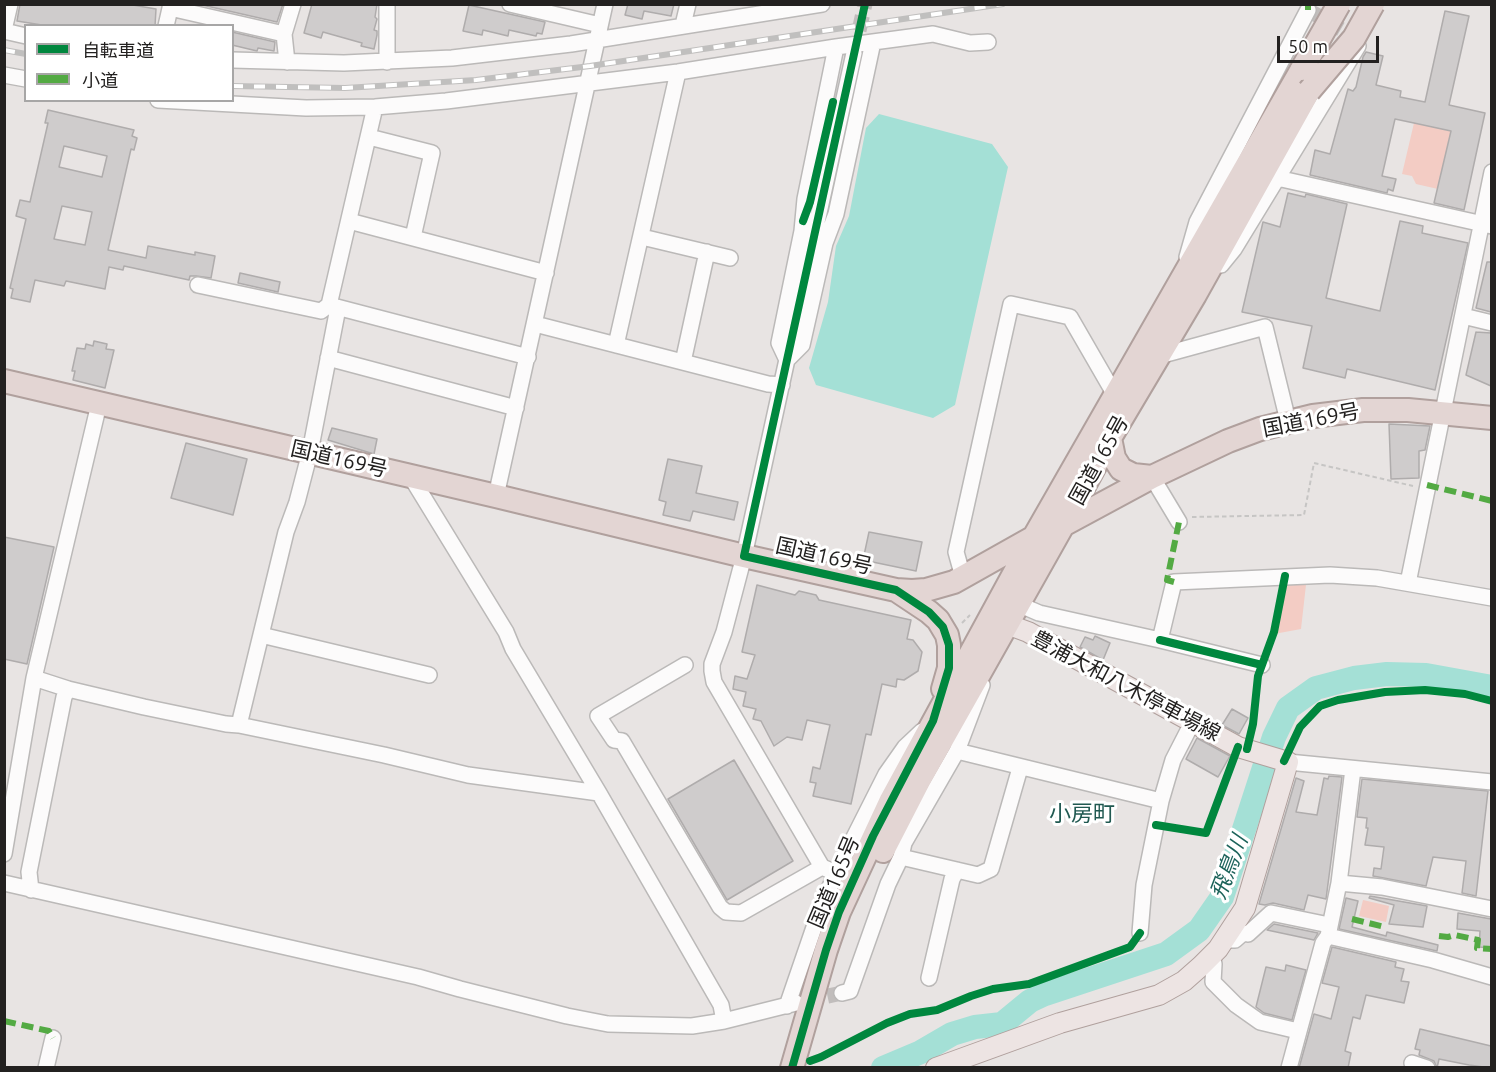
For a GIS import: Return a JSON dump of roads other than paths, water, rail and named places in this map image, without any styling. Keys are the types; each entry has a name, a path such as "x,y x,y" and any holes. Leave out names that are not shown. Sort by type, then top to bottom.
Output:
{"highway":[{"path":"1301,82 1339,4"},
{"path":"1301,82 1360,4"},
{"name":"国道165号","path":"1301,82 1354,38 1373,4"},
{"name":"国道165号","path":"803,1067 866,886 920,779 986,662 998,621 1034,537 1115,395 1187,290 1301,82 1318,7"},
{"name":"国道165号","path":"803,1067 826,950 839,912 873,836 933,721 998,621 1018,604 1110,438 1159,356 1187,290"},
{"name":"国道169号","path":"4,381 896,590 926,590 954,582 1034,537 1063,525 1152,477 1228,441 1260,429 1337,412 1364,410 1408,410 1491,418"},
{"path":"1110,438 1114,458 1121,469 1133,475 1152,477"},
{"path":"896,590 938,620 947,635 949,668 933,721"}],"main road":[{"name":"豊浦大和八木停車場線","path":"998,621 1028,632 1238,747 1285,761"},
{"path":"936,1068 1060,1023 1146,1000 1184,981 1212,956 1248,902 1285,761"}],"street":[{"path":"10,4 4,30 24,35"},
{"path":"286,62 284,34 293,4"},
{"path":"387,4 387,62"},
{"path":"496,496 536,324 605,4"},
{"path":"683,25 688,4"},
{"path":"234,60 387,62 515,51 598,32 683,25 775,8 822,4"},
{"path":"1187,290 1234,249 1381,4"},
{"path":"510,5 560,10 598,32"},
{"path":"166,24 171,6 220,12 284,34"},
{"path":"1187,290 1197,222 1245,131 1318,7"},
{"path":"195,102 306,108 375,107 446,101 678,72 933,34 970,43 988,42"},
{"path":"787,360 802,345 825,243 836,214 873,42"},
{"path":"787,360 779,343 836,47"},
{"path":"829,870 714,682 712,664 724,632 744,556 854,53"},
{"path":"616,345 678,72"},
{"path":"4,75 24,80"},
{"path":"239,724 286,532 297,502 310,452 328,358 349,221 375,107"},
{"path":"369,137 432,153 413,237"},
{"path":"1408,583 1462,316 1486,225 1491,172"},
{"path":"1277,178 1486,225"},
{"path":"349,221 546,273"},
{"path":"642,237 730,258"},
{"path":"683,362 707,252"},
{"path":"198,285 321,311 334,307 528,357"},
{"path":"963,577 956,552 1011,304 1070,317 1115,395"},
{"path":"1462,316 1491,323"},
{"path":"536,324 768,384 782,385"},
{"path":"1159,356 1265,327 1288,421"},
{"path":"328,358 516,408"},
{"path":"4,854 34,678 99,404"},
{"path":"411,477 506,632 513,649 721,1005 724,1021"},
{"path":"1152,477 1183,519"},
{"path":"1160,640 1174,582 1330,575 1408,583 1491,598"},
{"path":"1018,604 1039,614 1262,665"},
{"path":"261,635 429,675"},
{"path":"842,993 850,991 904,843 957,752 984,679 986,662"},
{"path":"685,665 598,716 614,740 622,741 720,907 726,912 741,913 829,870"},
{"path":"34,678 68,689 144,707 226,724 239,724 468,775 599,793"},
{"path":"31,890 29,872 64,697 68,689"},
{"path":"4,883 418,976 460,990 598,1022 677,1027 724,1021 792,1004 821,907 829,870 886,774 905,747 933,721"},
{"path":"1140,933 1144,885 1161,801 1173,760 1193,721"},
{"path":"957,752 1161,801"},
{"path":"1285,761 1491,782"},
{"path":"901,856 978,875 991,869 1020,768"},
{"path":"1289,1068 1339,883 1353,769"},
{"path":"929,978 952,879 957,870"},
{"path":"1339,883 1382,887 1491,909"},
{"path":"1224,940 1234,940 1243,933 1248,934 1271,913 1491,977"},
{"path":"1212,956 1214,982"},
{"path":"1184,981 1214,982 1236,1005 1260,1022 1298,1031"},
{"path":"46,1068 53,1038"}],"water":[{"path":"879,114 992,144 1008,167 955,405 933,418 816,385 809,368 828,302 836,246 849,216 866,128"}],"waterway":[{"name":"飛鳥川","path":"883,1068 921,1052 952,1034 975,1027 1002,1024 1030,1001 1045,994 1166,954 1199,930 1222,897 1274,737 1288,708 1316,688 1354,678 1387,674 1426,675 1492,687"}],"tunnel":[{"path":"854,53 865,4"},
{"path":"1308,10 1361,41"},
{"path":"805,1001 842,993"}],"railway":[{"path":"234,86 345,88 476,80 590,66 1003,4"},
{"path":"4,50 24,54"}],"district":[{"name":"小房町","path":"1082,814"}]}
